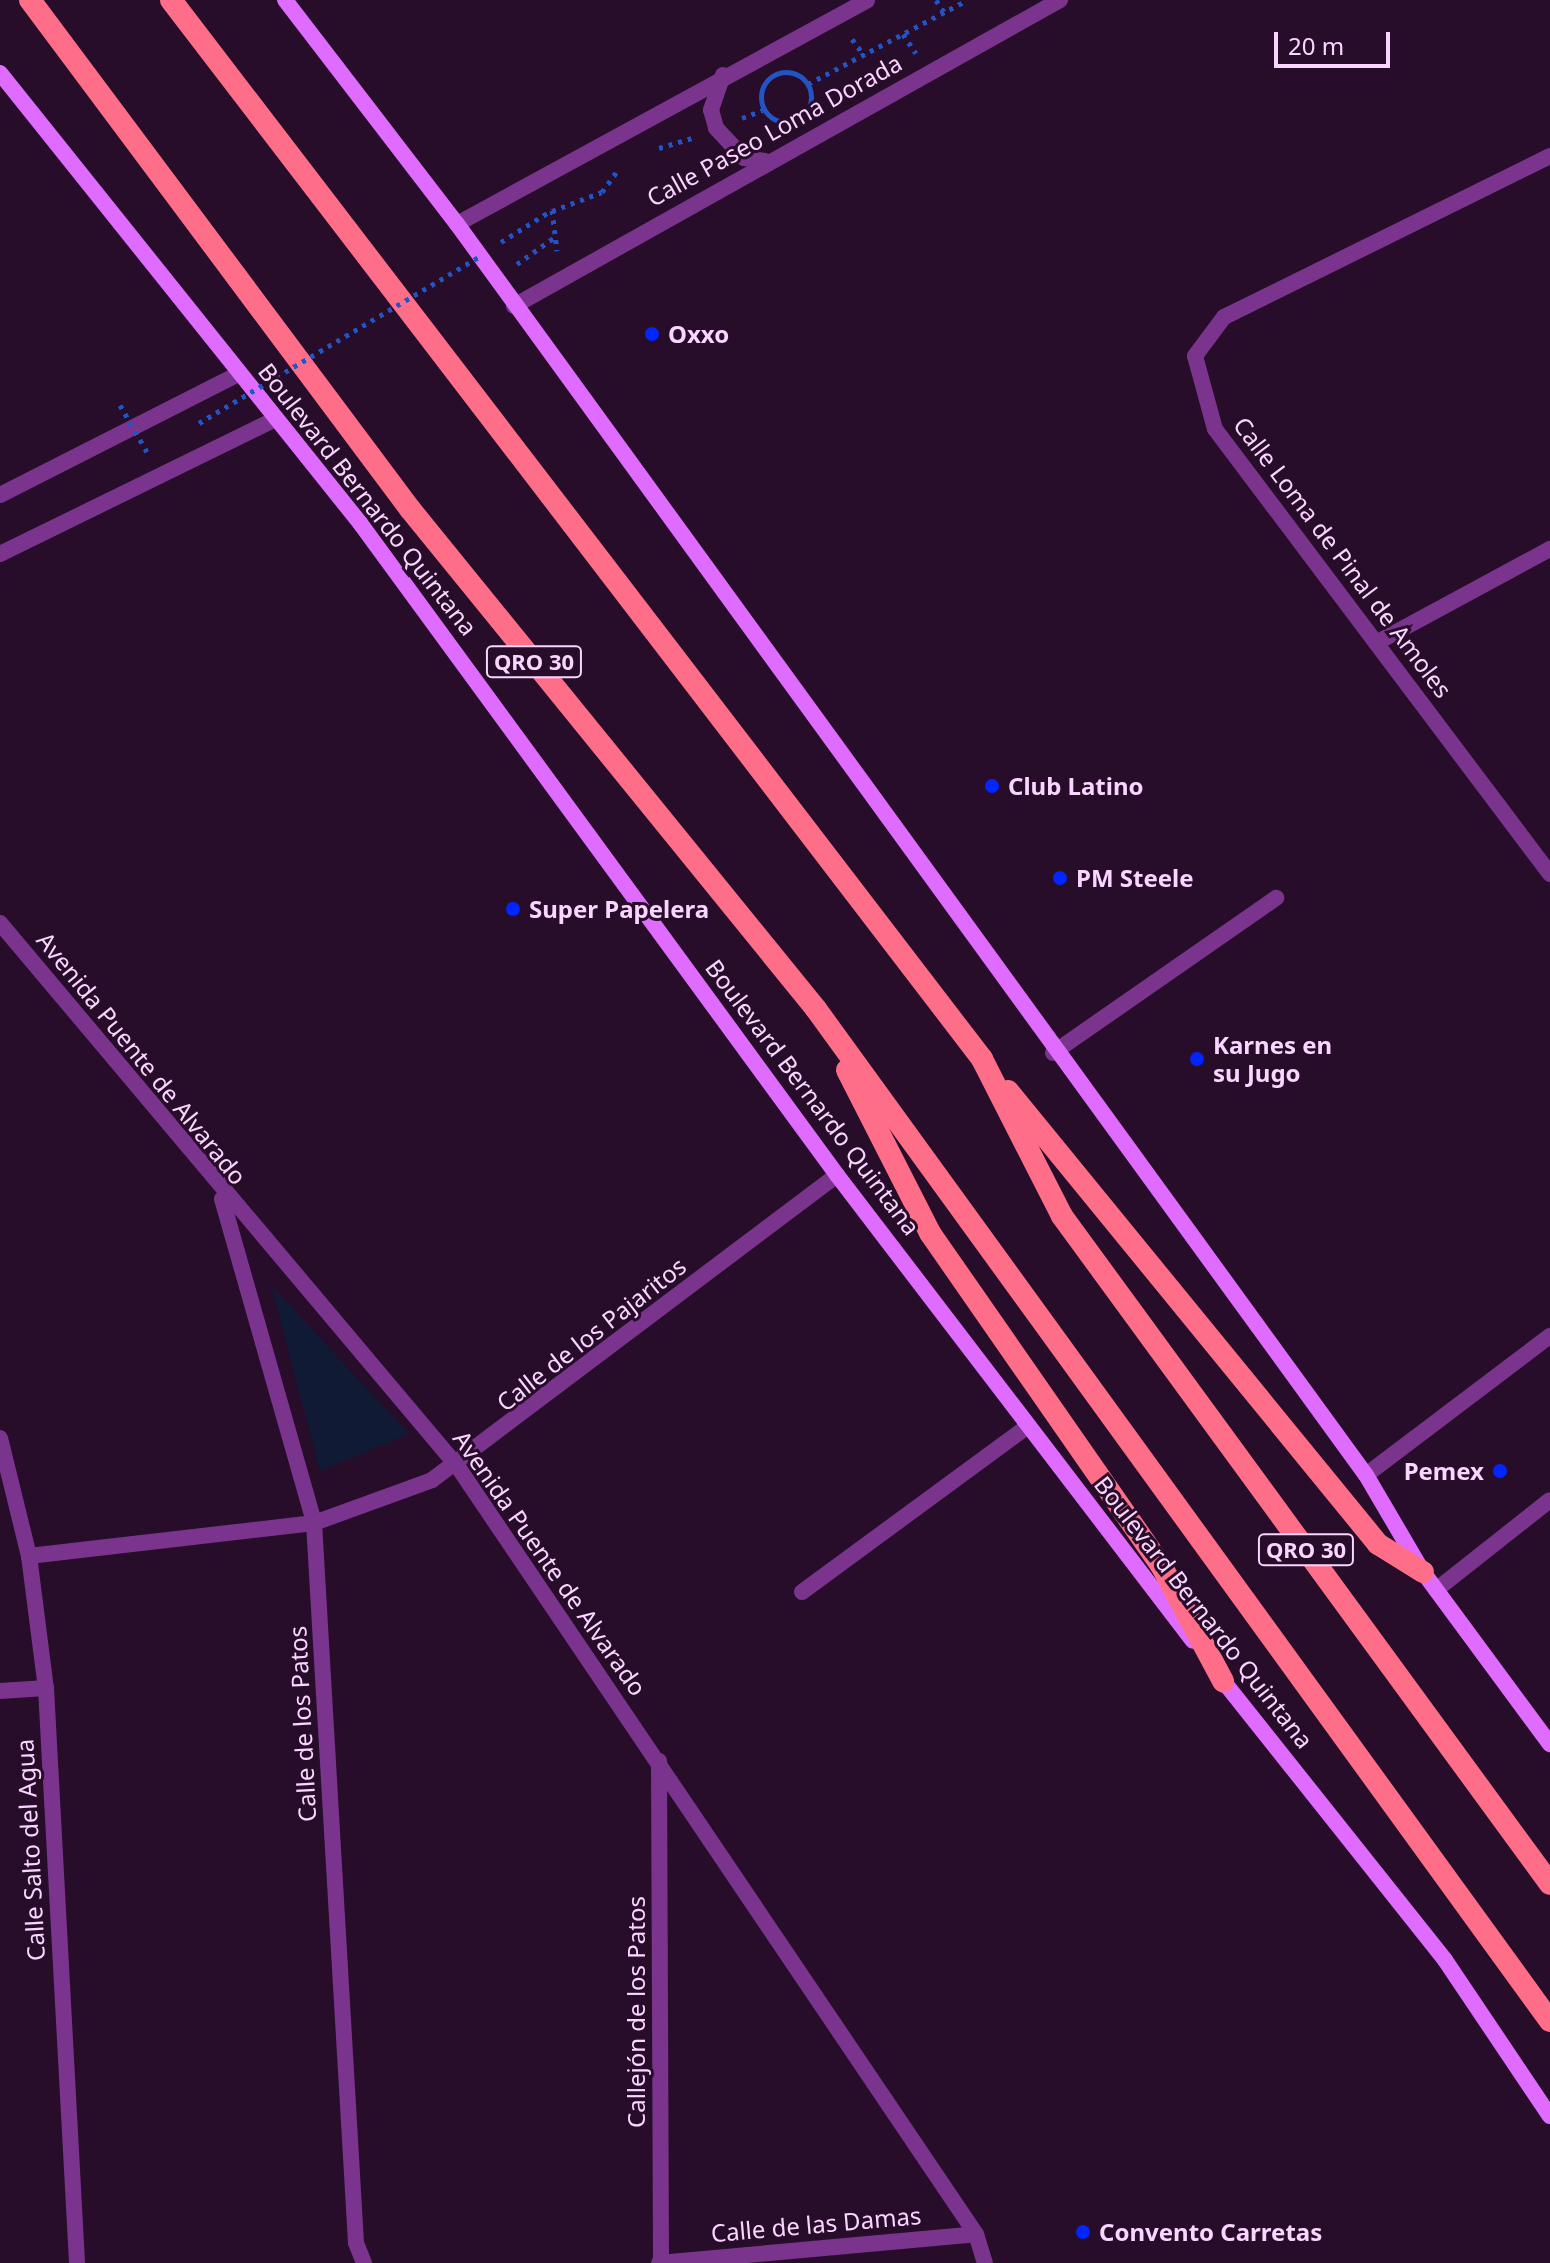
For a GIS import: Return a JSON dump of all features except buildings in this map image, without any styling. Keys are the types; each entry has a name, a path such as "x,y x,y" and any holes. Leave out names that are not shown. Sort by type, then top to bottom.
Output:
{"highway":[{"name":"Boulevard Bernardo Quintana","path":"30,0 410,509 816,1009 1550,2021"},
{"name":"QRO 30","path":"171,0 982,1059 1062,1216 1550,1884"},
{"path":"179,0 209,51"},
{"path":"816,1009 930,1233 1161,1565 1223,1681"},
{"path":"982,1059 1378,1544 1430,1581"}],"main road":[{"path":"285,0 457,224 493,280 1053,1053 1366,1475 1430,1581 1550,1744"},
{"name":"Boulevard Bernardo Quintana","path":"0,73 360,523 837,1175 1223,1681 1445,1960 1550,2116"}],"street":[{"path":"457,224 533,178 867,0"},
{"name":"Calle Paseo Loma Dorada","path":"514,306 765,161 1060,0"},
{"path":"723,75 711,110 716,128 744,158 765,161"},
{"name":"Calle Loma de Pinal de Amoles","path":"1550,156 1224,317 1195,356 1215,429 1550,874"},
{"path":"0,495 238,374"},
{"path":"0,554 276,419"},
{"path":"1376,643 1550,549"},
{"path":"1053,1053 1276,898"},
{"name":"Avenida Puente de Alvarado","path":"0,923 220,1193 458,1467 976,2234 985,2263"},
{"name":"Calle de los Pajaritos","path":"29,1556 314,1523 458,1467 837,1175"},
{"name":"Calle de los Patos","path":"220,1193 314,1523 356,2243 364,2263"},
{"path":"1366,1475 1550,1336"},
{"path":"802,1592 1028,1426"},
{"name":"Calle Salto del Agua","path":"0,1438 29,1556 46,1688 77,2263"},
{"path":"1430,1581 1550,1500"},
{"path":"0,1691 46,1688"},
{"name":"Callejón de los Patos","path":"659,1761 660,2263"},
{"name":"Calle de las Damas","path":"660,2263 976,2234"}],"path":[{"path":"936,0 944,12"},
{"path":"808,84 967,0"},
{"path":"792,72 808,84 811,104 799,120 779,122 763,110 760,90 772,75 792,72"},
{"path":"646,153 716,128"},
{"path":"199,423 552,210 602,192 623,163"},
{"path":"533,178 552,210 560,277"},
{"path":"493,280 555,237"},
{"path":"120,405 147,452"}],"shaded area":[{"path":"271,1285 409,1434 320,1471"}],"place":[{"name":"Oxxo","path":"652,334"},
{"name":"Club Latino","path":"992,786"},
{"name":"PM Steele","path":"1060,878"},
{"name":"Super Papelera","path":"513,909"},
{"name":"Karnes en su Jugo","path":"1197,1059"},
{"name":"Pemex","path":"1500,1471"},
{"name":"Convento Carretas","path":"1083,2232"}]}
